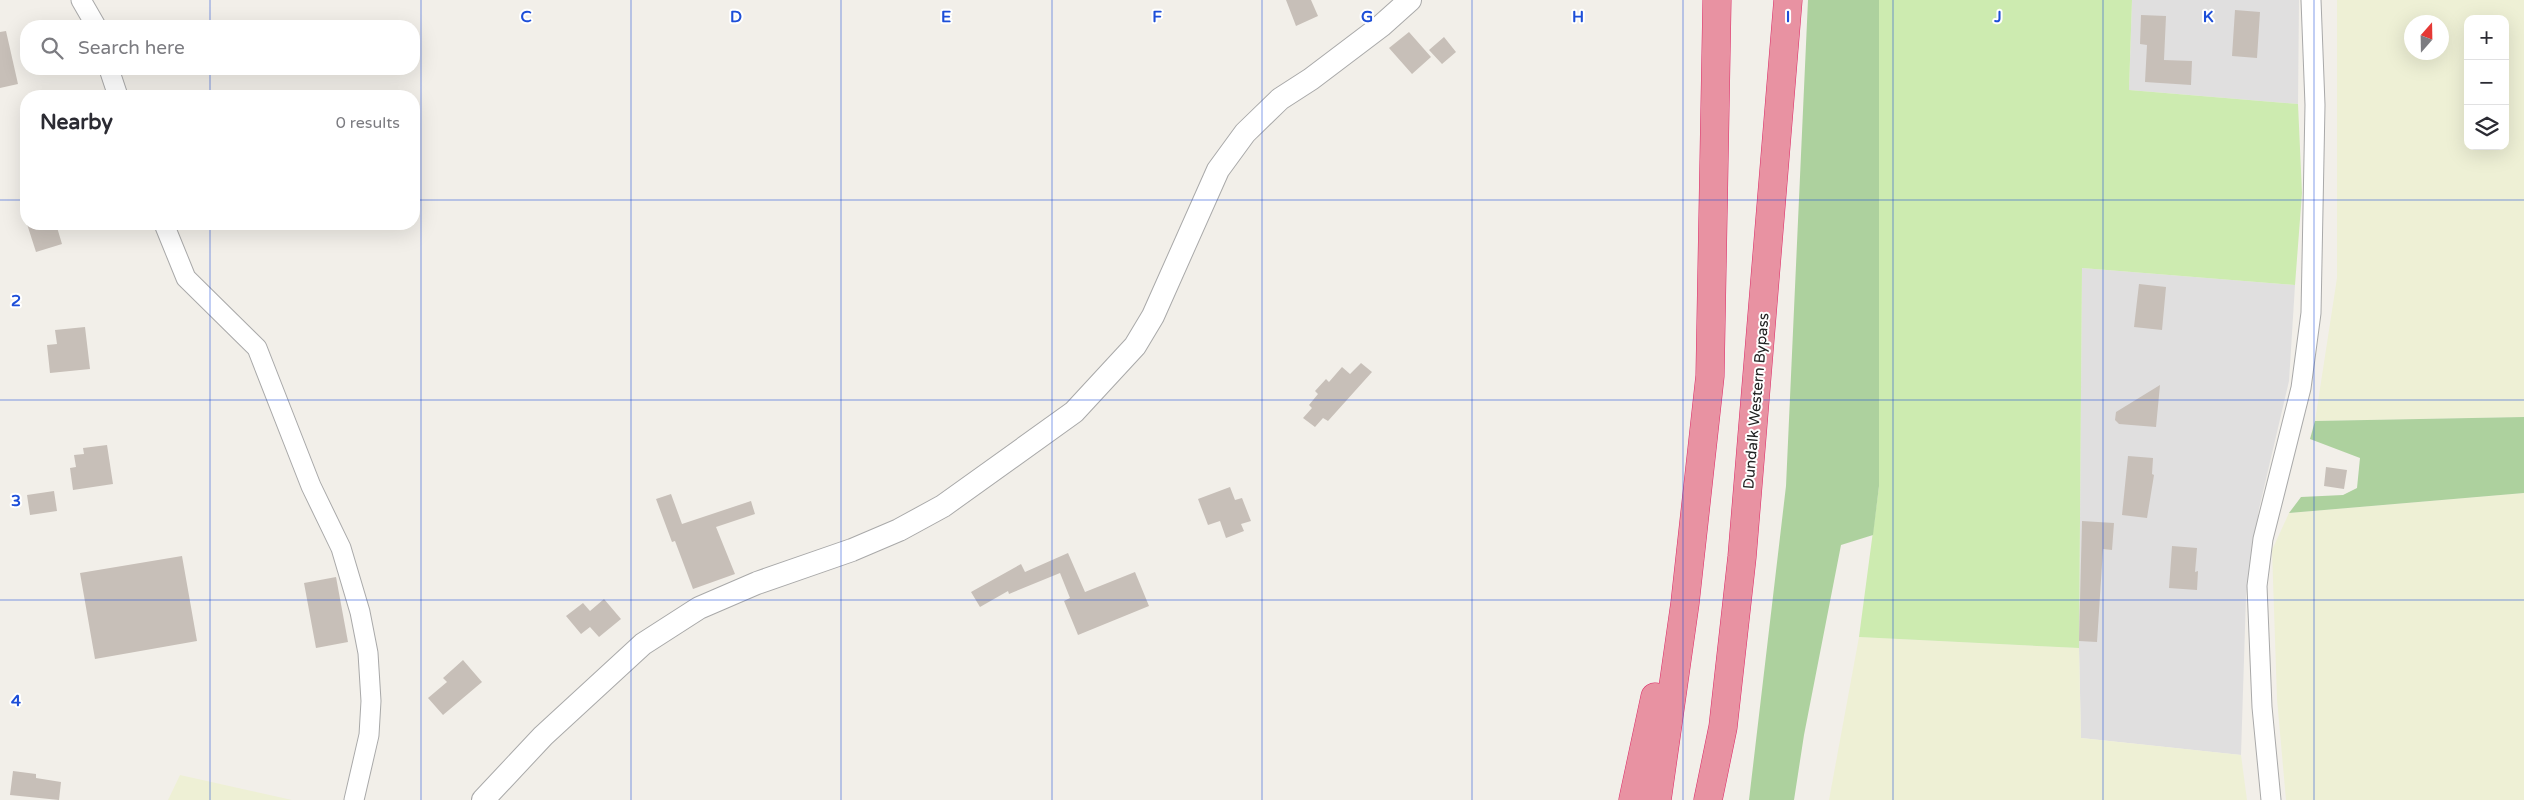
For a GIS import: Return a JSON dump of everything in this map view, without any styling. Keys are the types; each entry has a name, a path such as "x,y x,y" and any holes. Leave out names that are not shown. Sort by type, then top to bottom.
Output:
{"highway":[{"path":"1657,800 1685,603 1710,376 1717,0"},
{"name":"Dundalk Western Bypass","path":"1708,800 1723,726 1758,385 1788,0"},
{"path":"1633,800 1661,671 1685,603"},
{"path":"1716,800 1723,726"}],"street":[{"path":"81,0 93,20"},
{"path":"483,800 543,736 651,639 699,608 757,584 852,550 899,530 943,506 1074,412 1135,346 1154,316 1218,170 1245,133 1280,99 1311,79 1374,32 1410,0"},
{"path":"2271,800 2262,708 2257,586 2263,539 2301,388 2311,313 2315,105 2311,0"},
{"path":"111,75 116,90"},
{"path":"166,230 186,278 257,348 311,486 341,548 360,612 368,653 370,691 369,735 354,800"}],"shaded area":[{"path":"2132,0 2299,0 2298,104 2129,90"},
{"path":"2082,268 2295,285 2289,381 2259,509 2246,596 2241,755 2081,738 2079,648"}],"green space":[{"path":"1808,0 1879,0 1879,486 1873,535 1841,545 1804,735 1794,800 1749,800 1786,486"},
{"path":"1879,0 2132,0 2129,90 2298,104 2302,193 2295,285 2082,268 2079,648 1859,637 1879,486"},
{"path":"2337,0 2524,0 2524,417 2315,421 2337,278"},
{"path":"2524,417 2524,493 2289,513 2301,497 2343,495 2357,488 2360,458 2310,439 2315,421"},
{"path":"2524,493 2524,800 2286,800 2277,699 2272,550 2289,513"},
{"path":"1859,637 2079,648 2081,738 2241,755 2247,800 1829,800"},
{"path":"180,775 292,800 168,800"}],"building":[{"path":"1286,0 1311,0 1318,16 1296,26"},
{"path":"2235,10 2260,12 2257,58 2232,56"},
{"path":"2141,15 2166,16 2164,60 2192,61 2191,85 2145,82 2147,45 2140,44"},
{"path":"6,31 18,84 0,88 0,32"},
{"path":"1409,32 1431,57 1412,74 1389,48"},
{"path":"1444,37 1456,52 1442,64 1429,50"},
{"path":"29,230 58,230 62,244 36,252"},
{"path":"2139,284 2166,287 2162,330 2134,327"},
{"path":"85,327 90,369 50,373 47,345 57,344 55,330"},
{"path":"1361,363 1372,372 1328,421 1323,418 1315,427 1303,418 1312,408 1309,405 1318,394 1315,391 1326,379 1329,382 1342,367 1350,374"},
{"path":"2160,385 2156,427 2119,424 2115,420 2116,412"},
{"path":"107,445 113,484 73,490 70,468 76,467 74,455 84,454 83,448"},
{"path":"2128,456 2153,458 2152,474 2154,475 2147,518 2122,515"},
{"path":"2326,467 2347,470 2344,489 2324,486"},
{"path":"1230,487 1235,500 1242,498 1251,521 1241,524 1244,531 1226,538 1220,521 1208,525 1198,499"},
{"path":"54,491 57,511 30,515 27,495"},
{"path":"671,494 682,524 751,501 755,514 716,527 735,574 693,589 675,541 672,542 656,499"},
{"path":"2082,521 2114,523 2112,550 2103,549 2097,642 2079,641"},
{"path":"2172,546 2197,548 2195,572 2198,571 2197,590 2169,588"},
{"path":"1068,553 1085,592 1135,572 1149,606 1078,635 1064,601 1070,598 1060,573 1009,594 1008,591 980,607 971,592 1021,564 1025,572"},
{"path":"182,556 197,641 95,659 80,573"},
{"path":"336,577 348,642 316,648 304,583"},
{"path":"604,599 621,619 599,637 590,627 581,634 566,616 583,603 590,611"},
{"path":"463,660 482,682 443,715 428,698 447,682 443,678"},
{"path":"13,771 36,774 36,778 61,782 59,800 10,795"}]}
